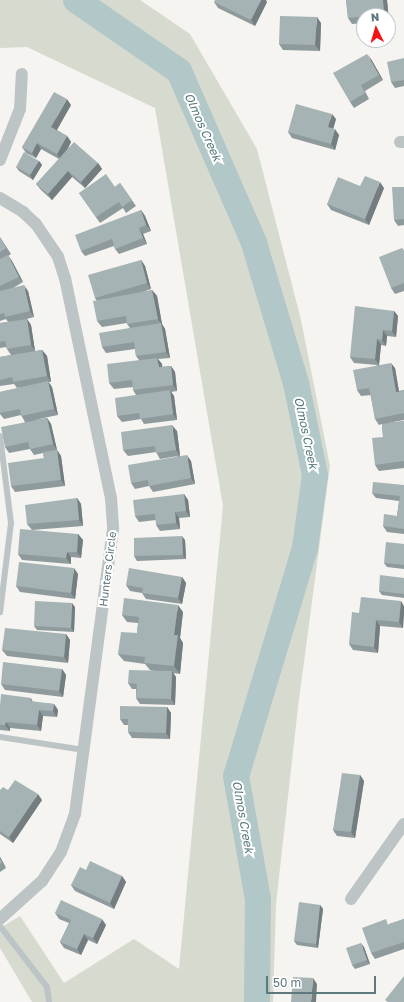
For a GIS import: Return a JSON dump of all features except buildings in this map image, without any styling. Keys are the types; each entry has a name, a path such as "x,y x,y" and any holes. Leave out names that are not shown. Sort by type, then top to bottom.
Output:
{"street":[{"path":"0,160 20,109 22,74"},
{"name":"Hunters Circle","path":"0,198 23,212 36,224 58,257 65,278 111,498 113,529 111,554 75,814 61,852 31,893 0,919"},
{"path":"351,899 404,824"}],"lane":[{"path":"0,436 11,523 0,612"},
{"path":"0,737 84,750"},
{"path":"0,926 47,987 49,1002"}],"shaded area":[{"path":"0,0 140,0 190,34 257,149 301,320 330,466 298,707 276,904 273,1002 32,1002 0,948 0,928 20,916 64,983 134,939 179,969 223,506 155,108 27,47 0,48"}],"waterway":[{"name":"Olmos Creek","path":"76,0 179,71 254,243 296,383 315,475 305,548 236,776 258,899 257,1002"}]}
